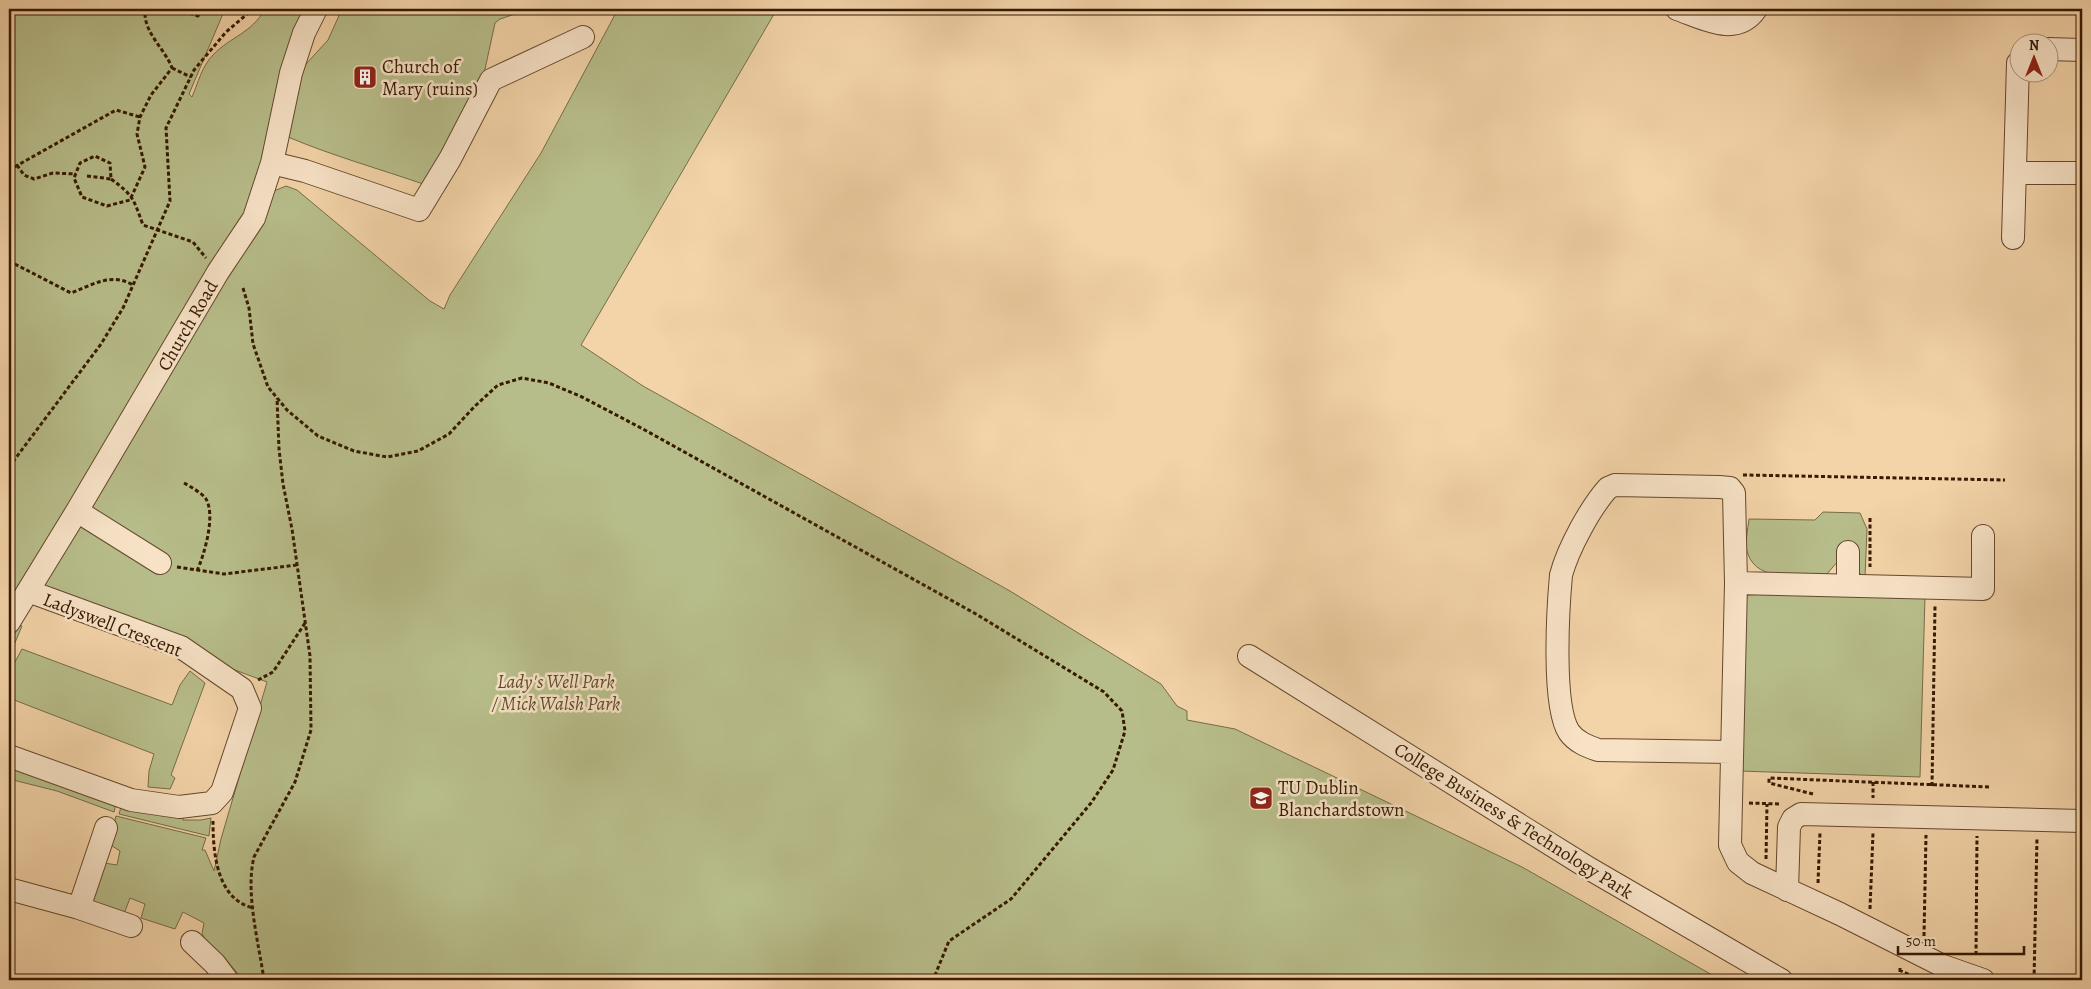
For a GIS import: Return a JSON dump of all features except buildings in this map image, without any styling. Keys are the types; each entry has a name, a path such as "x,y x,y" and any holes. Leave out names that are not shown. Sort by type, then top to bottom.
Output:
{"street":[{"name":"Church Road","path":"9,622 78,511 218,272 254,218 272,163 291,73 304,33 316,9"},
{"path":"1677,9 1712,22 1740,24 1749,19 1756,9"},
{"path":"272,163 305,171 419,210 450,159 490,80 583,37"},
{"path":"2058,49 2082,50"},
{"path":"2013,238 2018,82"},
{"path":"2016,173 2082,173"},
{"path":"1732,752 1598,750 1582,744 1569,732 1562,715 1558,694 1560,588 1564,563 1601,495 1608,488 1615,485 1730,488 1734,493 1736,583 1730,845 1738,862 1752,874 1943,966 1983,980"},
{"path":"78,511 160,563"},
{"path":"1736,583 1983,589 1983,536"},
{"path":"1848,552 1848,585"},
{"name":"Ladyswell Crescent","path":"28,591 181,648 242,689"},
{"name":"College Business & Technology Park","path":"1249,656 1590,869 1781,980"},
{"path":"9,756 131,800 179,807 212,803 222,792 250,708 242,689"},
{"path":"1787,890 1790,827 1793,819 1801,814 2082,821"},
{"path":"79,908 108,853 106,828"},
{"path":"9,889 79,908 131,926"},
{"path":"192,942 227,980"}],"path":[{"path":"145,9 144,20 168,58 172,68 190,77"},
{"path":"177,9 198,16 201,9"},
{"path":"241,9 249,12"},
{"path":"9,467 101,344 123,308 170,201 166,128 190,77 226,32 253,9"},
{"path":"111,180 110,163 95,156 80,163 74,178 82,197 107,206 130,200 145,167 137,134 140,117 151,95 172,68"},
{"path":"9,170 116,110 140,117"},
{"path":"17,165 24,175 34,180 53,173 76,174"},
{"path":"87,176 111,180 128,191 142,225 193,242 218,272"},
{"path":"9,261 71,293 110,278 125,280 133,285"},
{"path":"243,288 250,308 253,344 268,387 287,410 318,436 354,451 387,457 418,451 449,434 498,385 522,378 549,383 582,397 643,429 968,609 1104,692 1122,711 1125,731 1113,770 1091,803 1011,898 949,941 933,980"},
{"path":"264,980 250,876 254,857 294,782 311,730 310,656 279,449 277,398"},
{"path":"1739,474 2005,480"},
{"path":"184,483 206,498 210,510 206,552 197,571"},
{"path":"1870,518 1870,568 1880,569"},
{"path":"160,563 197,571 224,574 297,565"},
{"path":"1932,786 1935,597 1939,597 1939,588"},
{"path":"242,689 273,672 305,623"},
{"path":"1821,796 1769,783 1769,778 1990,787"},
{"path":"1873,782 1873,807"},
{"path":"1766,867 1768,804"},
{"path":"213,814 213,848 222,879 239,901 254,908"},
{"path":"1818,889 1820,823"},
{"path":"1923,941 1926,826"},
{"path":"1870,913 1873,827"},
{"path":"1976,955 1978,828"},
{"path":"2034,980 2037,828"},
{"path":"1900,963 1900,980"},
{"path":"1900,970 1921,980"}],"green space":[{"name":"Lady's Well Park / Mick Walsh Park","path":"9,9 225,9 189,94 192,97 209,59 254,24 265,9 310,9 274,191 286,186 297,190 430,301 444,309 450,295 541,153 618,9 777,9 581,345 643,386 1010,591 1161,684 1177,706 1187,711 1187,720 1235,729 1522,867 1721,980 243,980 223,956 205,940 202,933 204,923 183,912 175,929 141,918 145,904 130,898 124,914 92,904 104,863 117,865 120,851 109,844 116,816 206,838 202,850 205,850 214,871 221,839 267,682 33,594 9,631"},
{"path":"342,9 530,9 500,19 495,23 482,83 426,185 288,137 295,86 306,64 328,40"},
{"path":"1823,512 1860,513 1867,529 1865,577 1839,560 1826,575 1805,576 1771,573 1761,570 1753,563 1746,546 1749,519 1815,520"},
{"path":"1753,592 1925,596 1920,777 1739,771 1744,598"},
{"path":"20,625 22,626 9,657 9,643"},
{"path":"22,649 172,705 180,685 190,671 205,683 171,775 175,778 170,789 148,787 149,771 154,754 9,698 9,673"},
{"path":"9,767 116,804 114,812 57,791 9,779"},
{"path":"121,807 184,815 183,820 211,818 209,836 119,814"}],"place":[{"name":"Church of Mary (ruins)","path":"365,77"},
{"name":"TU Dublin Blanchardstown","path":"1261,798"}]}
